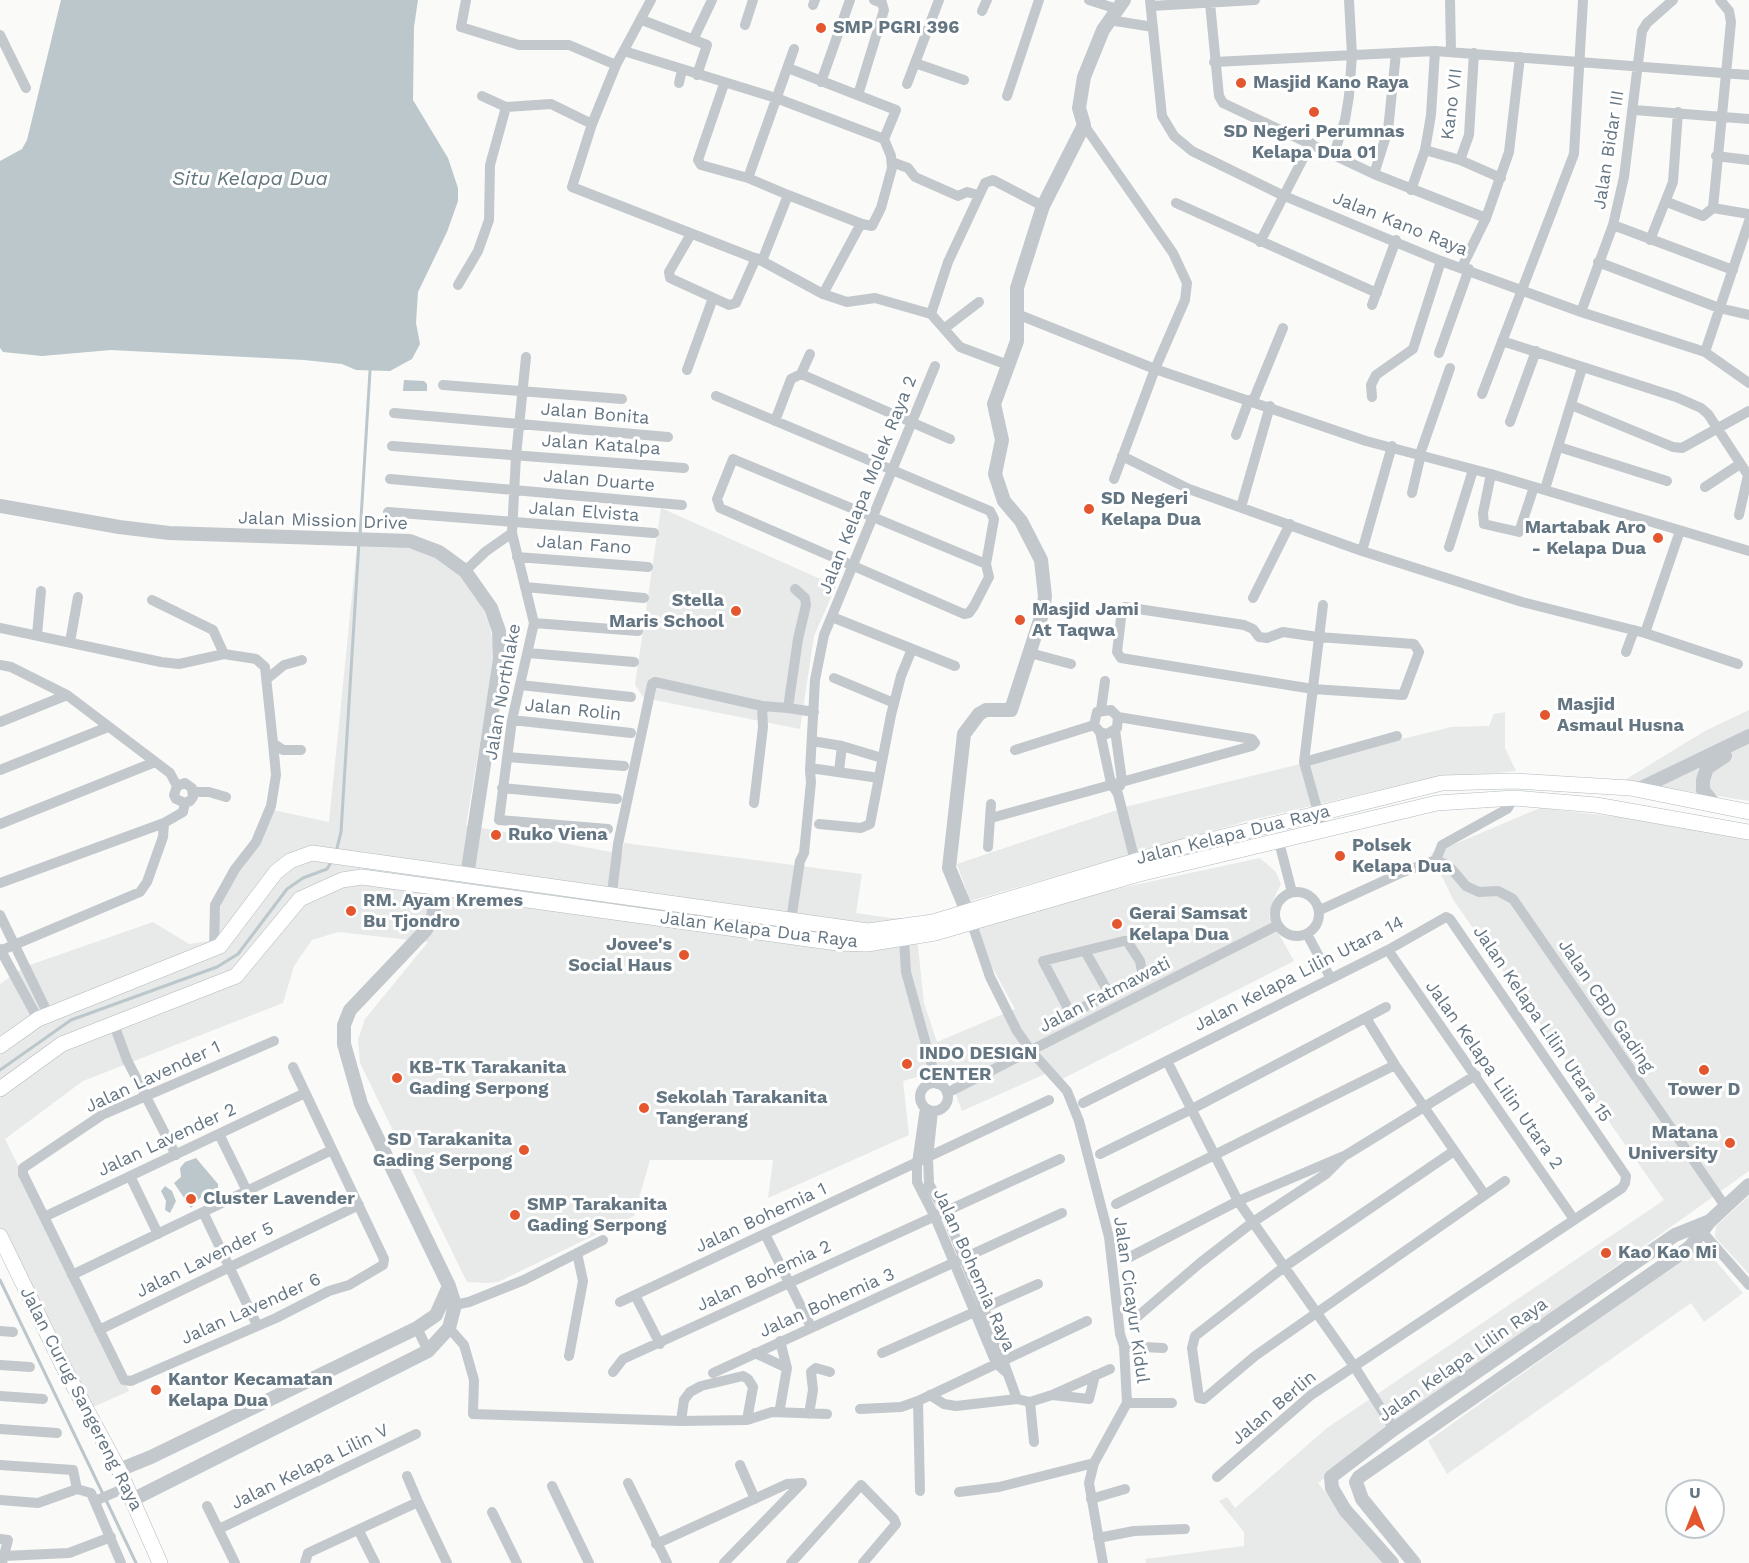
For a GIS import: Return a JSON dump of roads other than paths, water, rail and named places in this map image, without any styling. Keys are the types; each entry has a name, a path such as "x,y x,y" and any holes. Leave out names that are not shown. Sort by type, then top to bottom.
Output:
{"main road":[{"name":"Jalan Kelapa Dua Raya","path":"0,1046 43,1017 220,946 276,872 290,861 312,853 467,876 611,903 790,929 867,944 904,939 969,916 1319,813 1442,783 1515,781 1637,790 1749,812"},
{"path":"1596,805 1600,787"},
{"name":"Jalan Kelapa Dua Raya","path":"1137,867 1279,842 1437,803 1514,798 1596,805 1749,832"},
{"path":"362,877 363,859"},
{"name":"Jalan Kelapa Dua Raya","path":"0,1089 62,1044 113,1022 236,976 300,900 342,880 362,877 611,903"},
{"name":"Jalan Kelapa Dua Raya","path":"790,929 868,931 969,916"},
{"name":"Jalan Curug Sangereng Raya","path":"0,1236 63,1366 119,1470 160,1563"}],"street":[{"path":"466,0 461,27 519,45 569,45 616,65"},
{"path":"651,0 616,65 592,124 572,188 759,260 823,294 850,303 875,298 931,314 960,347 1008,365"},
{"path":"693,40 712,0"},
{"path":"745,25 753,0"},
{"path":"821,82 850,0"},
{"path":"858,95 884,10 882,3 874,0"},
{"path":"907,84 939,0"},
{"path":"982,11 987,0"},
{"path":"1006,96 1039,0"},
{"path":"1089,0 1120,4 1096,43 1084,77 1078,108 1084,125 1173,253 1186,279 1185,300 1155,369 1114,479"},
{"path":"1151,3 1255,0"},
{"path":"1334,154 1347,109 1352,55 1349,0"},
{"path":"1450,0 1451,51"},
{"path":"1482,394 1574,154 1583,0"},
{"name":"Jalan Bidar III","path":"1581,312 1613,225 1624,177 1634,111 1637,65 1644,27 1672,0"},
{"path":"1667,202 1703,216 1713,208 1716,156 1728,74 1731,16 1720,0"},
{"name":"Jalan Kano Raya","path":"1151,3 1159,105 1162,116 1173,136 1192,151 1282,195 1396,240 1441,261 1581,312 1705,352 1749,383"},
{"path":"1210,3 1214,62 1221,102 1374,174 1486,218"},
{"path":"642,20 707,47 697,75"},
{"path":"1109,20 1153,27"},
{"path":"0,35 26,88"},
{"path":"748,178 794,49"},
{"path":"624,51 724,84 776,98 884,139"},
{"path":"1411,190 1425,150 1431,115 1435,51"},
{"path":"1214,62 1451,51 1749,75"},
{"path":"1374,174 1390,120 1396,53"},
{"name":"Kano VII","path":"1460,160 1469,135 1474,53"},
{"path":"1439,353 1465,268 1501,178 1513,129 1520,57"},
{"path":"915,63 964,80"},
{"path":"724,84 698,160 701,165 748,178 870,227 877,218 892,175 892,162 884,139 896,110 788,68"},
{"path":"679,83 682,70"},
{"path":"482,96 506,107 551,104 592,124"},
{"path":"458,285 478,251 489,220 490,165 506,107"},
{"path":"1634,111 1678,112 1749,119"},
{"path":"1650,240 1667,202 1672,182 1678,112"},
{"path":"969,916 949,868 964,734 979,714 986,710 1011,710 1043,611 1043,568 1021,521 1002,498 994,471 1002,440 994,404 1017,341 1017,288 1043,206 1084,125"},
{"path":"1260,242 1282,195 1311,143"},
{"path":"1425,150 1460,160 1501,178"},
{"path":"1716,156 1749,160"},
{"path":"892,162 908,168 913,176 958,195 967,192 978,195"},
{"path":"931,314 948,262 984,183 993,180 1043,206"},
{"path":"691,234 669,277 713,298 729,304 735,303 759,260 788,195"},
{"path":"1176,203 1377,293"},
{"path":"1713,208 1749,214"},
{"path":"1705,352 1749,221"},
{"path":"823,294 862,224"},
{"path":"1613,225 1733,270"},
{"path":"1372,305 1396,240"},
{"path":"1372,397 1371,385 1376,375 1413,350 1441,261"},
{"path":"1598,262 1719,308 1749,315"},
{"path":"687,370 713,298"},
{"path":"945,328 979,302"},
{"path":"1017,314 1155,369 1362,438 1658,522 1680,531 1749,551"},
{"path":"1236,435 1283,328"},
{"path":"1502,341 1686,401 1708,414 1748,478 1739,515"},
{"path":"1510,422 1536,351"},
{"path":"775,421 791,379 801,374 810,354"},
{"name":"Jalan Northlake","path":"526,357 516,456 512,528 534,623 512,720 499,820 608,830"},
{"name":"Jalan Kelapa Molek Raya 2","path":"790,929 800,861 804,854 819,659 832,617 935,366"},
{"path":"1413,493 1421,454 1450,368"},
{"path":"1491,474 1483,513 1484,524 1519,532 1559,447 1582,368"},
{"path":"801,374 950,439"},
{"path":"443,385 622,399"},
{"path":"716,396 993,515 986,564 989,577 974,606 967,614 852,567 720,508 717,499 733,459 986,564"},
{"path":"1571,405 1673,447 1682,448 1749,411"},
{"path":"1240,507 1270,406"},
{"name":"Jalan Bonita","path":"394,413 668,437"},
{"path":"1362,438 1365,425"},
{"name":"Jalan Katalpa","path":"393,446 684,468"},
{"path":"1362,551 1392,446"},
{"path":"1559,447 1667,481"},
{"path":"1122,456 1189,489 1362,551 1522,602 1640,632 1738,664"},
{"path":"1705,487 1740,464"},
{"path":"1449,547 1473,470"},
{"name":"Jalan Duarte","path":"390,479 682,505"},
{"name":"Jalan Mission Drive","path":"0,506 119,527 170,533 375,538 426,545 465,571 491,608 498,631 501,659 467,876"},
{"name":"Jalan Elvista","path":"388,512 512,528 654,533"},
{"path":"1253,598 1290,524"},
{"path":"465,571 512,528"},
{"path":"1626,652 1640,632 1680,531"},
{"name":"Jalan Fano","path":"517,556 648,567"},
{"path":"525,587 644,598"},
{"path":"788,708 798,639 806,605 804,597 795,589"},
{"path":"37,635 41,591"},
{"path":"70,642 78,597"},
{"path":"152,600 213,630 224,654"},
{"path":"1323,605 1304,762 1323,830"},
{"path":"1129,607 1244,625 1253,629 1259,637 1267,638 1283,632 1318,638 1414,644 1419,652 1405,693 1400,695 1313,689 1121,658 1117,652 1122,610 1129,607"},
{"path":"832,617 955,666"},
{"path":"534,623 638,631"},
{"path":"0,628 179,664 224,654 256,658 266,667 276,775 271,806 256,842 235,868 215,905 212,931 214,949"},
{"path":"819,824 861,828 870,824 894,703 901,676 912,649"},
{"path":"528,653 634,662"},
{"path":"1030,653 1071,664"},
{"path":"267,679 284,665 302,660"},
{"path":"0,671 6,666 67,695 170,773 177,786 174,795 176,799 185,803"},
{"path":"834,678 894,703"},
{"path":"1101,710 1105,681"},
{"path":"611,903 623,814 652,684 655,682 678,686 762,706 814,712"},
{"path":"520,685 631,697"},
{"path":"0,722 67,695"},
{"path":"754,803 763,727 762,706"},
{"path":"991,818 1252,746 1255,743 1252,739 1118,717 1111,710 1101,710 1094,716 1116,782"},
{"path":"1015,750 1097,729 1107,734 1118,724 1118,717"},
{"name":"Jalan Rolin","path":"512,720 631,733"},
{"path":"0,770 108,727"},
{"path":"1114,730 1118,794 1137,867"},
{"path":"1304,762 1397,736"},
{"path":"1637,790 1749,736"},
{"path":"812,741 842,746 882,758"},
{"path":"273,743 283,750 301,750"},
{"path":"1714,804 1703,790 1707,768 1749,745"},
{"path":"839,771 842,746"},
{"path":"507,757 624,766"},
{"path":"0,824 155,762"},
{"path":"810,769 879,778"},
{"path":"0,883 164,823 183,812 185,803 193,797 189,785 177,786"},
{"path":"502,788 617,799"},
{"path":"193,792 209,792 226,796"},
{"path":"1320,910 1403,872 1436,860 1442,845 1507,809 1514,798"},
{"path":"988,847 991,804"},
{"path":"43,1017 0,950 140,892 144,888 163,837 164,823"},
{"path":"1279,842 1292,892"},
{"name":"Jalan CBD Gading","path":"1436,860 1449,866 1466,886 1479,892 1498,891 1513,899 1725,1206"},
{"path":"98,1499 127,1492 305,1412 428,1351 449,1328 455,1305 448,1286 362,1104 344,1044 344,1025 350,1010 425,931 433,918 436,886"},
{"path":"1292,892 1312,897 1320,910 1318,924 1307,934 1290,935 1278,925 1275,914 1278,903 1292,892"},
{"path":"0,915 43,1017"},
{"name":"Jalan Cicayur Kidul","path":"969,916 990,977 1031,1051 1067,1091 1079,1121 1109,1237 1114,1290 1124,1346 1127,1403 1094,1463 1089,1483 1103,1563"},
{"name":"Jalan Kelapa Lilin Utara 14","path":"1083,1103 1330,977 1388,950 1446,917"},
{"name":"Jalan Kelapa Lilin Utara 15","path":"1446,917 1450,919 1626,1176 1625,1183 1573,1218"},
{"name":"Jalan Fatmawati","path":"947,1093 1278,925"},
{"path":"1307,934 1330,977"},
{"path":"904,939 906,972 937,1084 947,1093 945,1106 929,1110 920,1100 921,1091 928,1084 937,1084"},
{"path":"1127,941 1144,970 1143,976 1126,986 1071,1014 1043,961 1127,941"},
{"name":"Jalan Kelapa Lilin Utara 2","path":"1388,950 1573,1218"},
{"path":"1085,951 1110,994"},
{"path":"1126,986 1134,999"},
{"path":"1100,1154 1192,1109 1386,1007"},
{"path":"1366,1018 1395,1065 1485,1195"},
{"path":"113,1022 145,1095 176,1155"},
{"name":"Jalan Lavender 1","path":"44,1217 22,1172 26,1165 102,1115 274,1041"},
{"path":"1167,1060 1238,1201 1354,1366 1394,1429"},
{"path":"1116,1204 1395,1065"},
{"path":"293,1067 359,1205"},
{"path":"1126,1259 1238,1201 1346,1155 1476,1075"},
{"name":"Jalan Lavender 2","path":"44,1217 305,1093"},
{"name":"Jalan Bohemia 1","path":"620,1302 1049,1101"},
{"name":"Jalan Bohemia Raya","path":"929,1110 929,1184 958,1262 1017,1399"},
{"name":"Jalan Bohemia Raya","path":"929,1110 917,1163 920,1190 940,1214"},
{"path":"219,1134 247,1191"},
{"path":"72,1275 332,1150"},
{"path":"1454,1151 1284,1267 1195,1336 1192,1348 1200,1398 1204,1399 1255,1356 1505,1181"},
{"path":"1137,1317 1253,1222 1326,1174 1346,1155"},
{"name":"Jalan Bohemia 2","path":"613,1372 623,1359 1060,1159"},
{"path":"130,1176 158,1234"},
{"name":"Jalan Kelapa Lilin Raya","path":"1356,1482 1359,1477 1690,1247 1703,1226 1749,1185"},
{"name":"Jalan Lavender 6","path":"99,1330 120,1375 124,1380 132,1381 328,1291 349,1285 383,1265 384,1258 359,1205"},
{"name":"Jalan Lavender 5","path":"99,1330 359,1205"},
{"path":"203,1212 257,1325"},
{"name":"Jalan Bohemia 3","path":"713,1373 1062,1214"},
{"path":"44,1217 99,1330"},
{"path":"1354,1366 1573,1218"},
{"path":"1703,1226 1749,1285"},
{"name":"Jalan Kelapa Lilin Raya","path":"1331,1482 1337,1471 1394,1429 1675,1235 1703,1226"},
{"path":"765,1234 811,1327"},
{"path":"441,1308 524,1280 603,1240"},
{"path":"568,1356 583,1281 577,1253"},
{"path":"882,1353 1038,1284"},
{"path":"119,1470 151,1457 417,1328 436,1315 441,1308 448,1286"},
{"path":"635,1295 660,1344"},
{"path":"860,1409 901,1407 918,1401 1087,1321"},
{"path":"417,1328 428,1351"},
{"path":"449,1328 464,1345 474,1380 473,1414 681,1421 747,1420 772,1412 827,1414"},
{"path":"0,1331 14,1332"},
{"path":"780,1341 788,1368 780,1408"},
{"path":"1520,1342 1533,1357"},
{"path":"1124,1346 1163,1348"},
{"path":"755,1353 788,1368"},
{"path":"0,1365 30,1367"},
{"name":"Jalan Berlin","path":"1217,1478 1311,1395 1354,1366"},
{"path":"809,1414 813,1390 811,1372 816,1368 830,1372"},
{"path":"930,1395 944,1404 956,1406 1017,1399 1030,1402 1110,1370"},
{"path":"1052,1395 1089,1399 1095,1375"},
{"path":"681,1421 684,1400 690,1392 702,1386 743,1376 753,1387 747,1420"},
{"path":"293,1388 305,1412"},
{"path":"0,1396 43,1399"},
{"path":"918,1401 920,1491"},
{"path":"1030,1402 1034,1442"},
{"path":"1127,1403 1172,1403"},
{"path":"0,1429 57,1433"},
{"name":"Jalan Kelapa Lilin V","path":"219,1529 416,1434"},
{"path":"959,1492 999,1487 1094,1463"},
{"path":"0,1465 73,1470 72,1491"},
{"path":"740,1466 754,1498"},
{"path":"407,1476 447,1563"},
{"path":"1392,1563 1345,1510 1331,1482 1356,1482 1362,1498 1414,1563"},
{"path":"628,1483 663,1562"},
{"path":"656,1544 787,1484 802,1483 724,1563"},
{"path":"791,1563 861,1485 894,1519 894,1527 863,1563"},
{"path":"552,1486 589,1563"},
{"path":"1091,1499 1125,1490"},
{"path":"0,1500 38,1503 72,1491 91,1493 98,1499 121,1563"},
{"path":"1345,1510 1351,1499 1362,1498"},
{"path":"305,1563 308,1553 418,1502"},
{"name":"Jalan Kelapa Lilin V","path":"207,1506 235,1563"},
{"path":"492,1512 517,1563"},
{"path":"1098,1538 1134,1531 1185,1529"},
{"path":"359,1531 375,1563"},
{"path":"4,1539 3,1559 69,1553 111,1537"}],"water":[{"name":"Situ Kelapa Dua","path":"61,0 418,0 414,27 413,100 448,158 458,188 458,201 447,232 418,292 416,323 420,344 412,359 390,371 356,370 342,364 304,360 111,350 42,356 3,352 0,348 0,161 22,149 27,140"},
{"path":"404,380 424,381 427,384 427,391 403,391"},
{"path":"196,1158 218,1184 218,1190 200,1198 191,1208 174,1183 181,1177 180,1168 185,1162"},
{"path":"165,1186 172,1191 176,1201 170,1213 165,1210 166,1201 161,1191"}],"waterway":[{"path":"360,535 370,371"},
{"path":"336,852 341,832 359,542"},
{"path":"0,1070 71,1020 217,967 238,954 287,889 303,878 327,869 332,861"},
{"path":"0,1280 103,1494"},
{"path":"106,1500 136,1563"}],"place":[{"name":"SMP PGRI 396","path":"821,28"},
{"name":"Masjid Kano Raya","path":"1241,83"},
{"name":"SD Negeri Perumnas Kelapa Dua 01","path":"1314,112"},
{"name":"SD Negeri Kelapa Dua","path":"1089,509"},
{"name":"Martabak Aro - Kelapa Dua","path":"1658,538"},
{"name":"Stella Maris School","path":"736,611"},
{"name":"Masjid Jami At Taqwa","path":"1020,620"},
{"name":"Masjid Asmaul Husna","path":"1545,715"},
{"name":"Ruko Viena","path":"496,835"},
{"name":"Polsek Kelapa Dua","path":"1340,856"},
{"name":"RM. Ayam Kremes Bu Tjondro","path":"351,911"},
{"name":"Gerai Samsat Kelapa Dua","path":"1117,924"},
{"name":"Jovee's Social Haus","path":"684,955"},
{"name":"INDO DESIGN CENTER","path":"907,1064"},
{"name":"Tower D","path":"1704,1070"},
{"name":"KB-TK Tarakanita Gading Serpong","path":"397,1078"},
{"name":"Sekolah Tarakanita Tangerang","path":"644,1108"},
{"name":"Matana University","path":"1730,1143"},
{"name":"SD Tarakanita Gading Serpong","path":"524,1150"},
{"name":"Cluster Lavender","path":"191,1199"},
{"name":"SMP Tarakanita Gading Serpong","path":"515,1215"},
{"name":"Kao Kao Mi","path":"1606,1253"},
{"name":"Kantor Kecamatan Kelapa Dua","path":"156,1390"}]}
